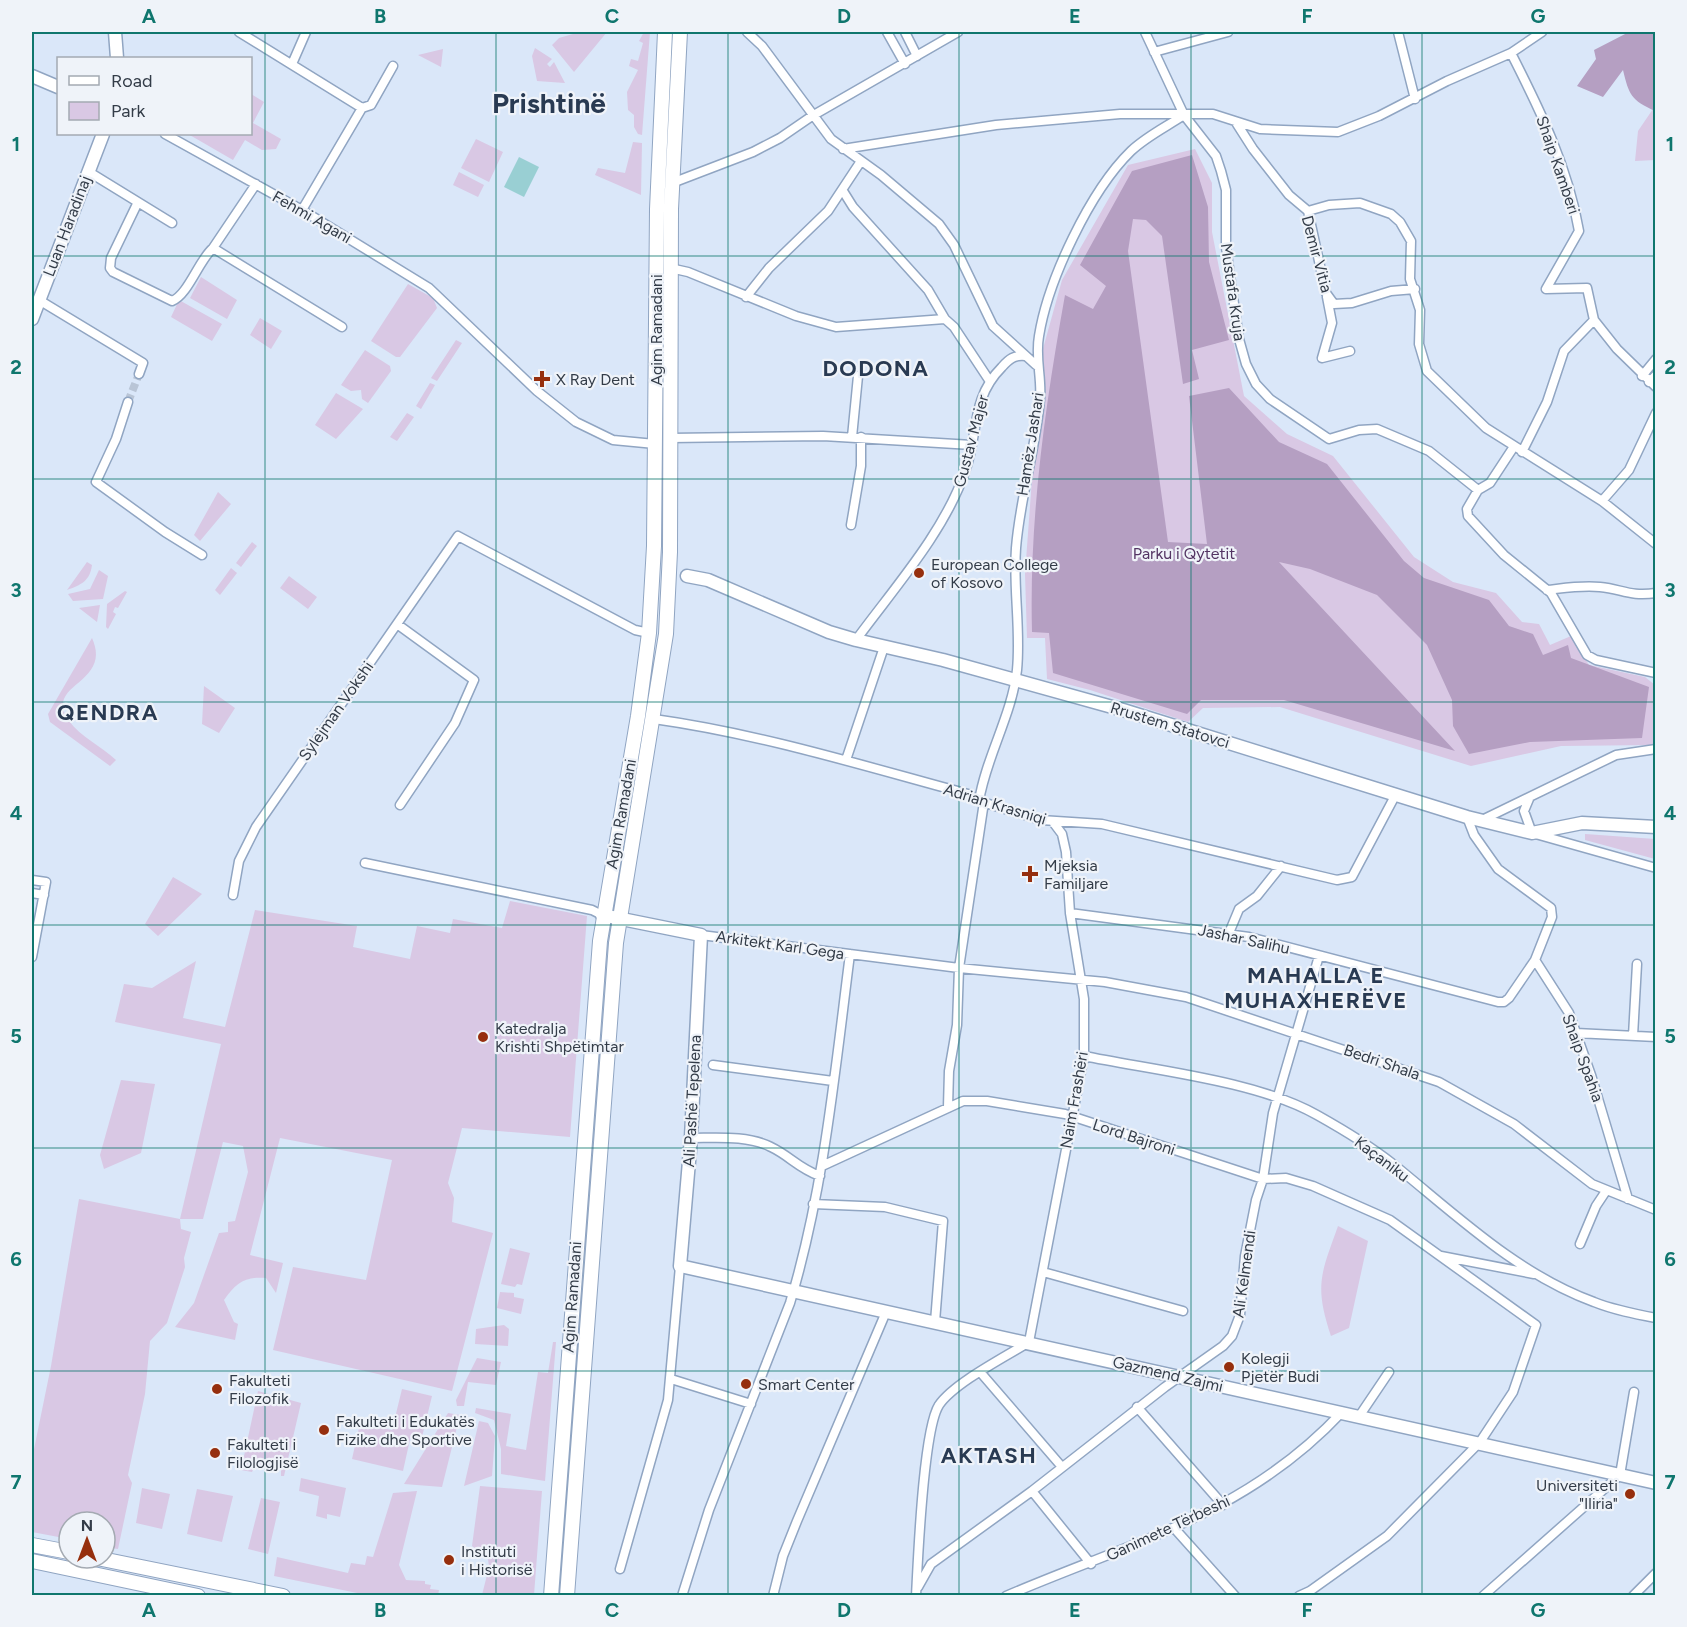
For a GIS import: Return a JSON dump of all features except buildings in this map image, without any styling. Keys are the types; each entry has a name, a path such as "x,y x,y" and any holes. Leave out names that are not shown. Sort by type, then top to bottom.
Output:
{"main road":[{"name":"Agim Ramadani","path":"550,1594 602,915 638,716 649,633 655,444 657,200 665,32"},
{"name":"Agim Ramadani","path":"567,1596 619,919 654,719 662,662 669,575 670,268 680,32"},
{"path":"32,1545 57,1550"},
{"path":"32,1561 198,1596"},
{"path":"117,1562 283,1596"}],"street":[{"path":"115,32 117,57"},
{"path":"239,32 362,108"},
{"path":"292,64 306,32"},
{"path":"747,32 762,46 812,116 843,149 939,224 954,245 993,326 1036,365"},
{"path":"887,32 905,64"},
{"path":"905,32 917,56"},
{"path":"672,183 753,152 958,32"},
{"name":"Mustafa Kruja","path":"1145,32 1184,115 1216,156 1221,171 1226,190 1225,231 1239,339 1256,384 1270,399 1329,439 1359,429 1377,429 1429,451 1478,490"},
{"path":"1154,52 1228,32"},
{"path":"1398,32 1415,99"},
{"path":"843,149 996,126 1120,114 1213,114 1224,116 1237,124 1291,132 1338,132 1415,99 1447,81 1511,53 1542,32"},
{"name":"Shaip Kamberi","path":"1511,53 1555,147 1574,204 1579,231 1546,289 1587,288 1594,320 1651,380"},
{"path":"302,210 362,108 371,105 393,66"},
{"path":"32,76 57,87"},
{"name":"Hamëz Jashari","path":"948,1107 949,1071 957,1025 959,968 982,801 981,785 1015,681 1018,651 1014,591 1016,549 1020,505 1040,399 1036,365 1039,335 1046,304 1060,266 1083,218 1129,153 1147,137 1184,115"},
{"name":"Demir Vitia","path":"1237,124 1253,149 1289,195 1308,211 1326,293 1334,304 1339,305 1391,291 1415,289"},
{"name":"Luan Haradinaj","path":"32,319 103,135"},
{"name":"Fehmi Agani","path":"167,135 302,210 429,288 537,391 576,422 613,440 655,444"},
{"path":"746,297 753,285 828,211 861,161"},
{"path":"89,172 172,223"},
{"path":"138,202 111,258 110,268 113,272 172,301 181,295 200,262 213,248 256,184"},
{"path":"843,191 853,207 928,290 945,320 954,327 989,380"},
{"path":"1308,211 1344,202 1360,203 1391,214 1400,222 1412,241 1410,279 1415,289 1421,320 1419,344 1427,371 1486,428 1514,448 1602,501 1656,544"},
{"path":"213,248 342,327"},
{"path":"670,268 688,272 796,316 836,327 945,320"},
{"path":"1326,293 1332,323 1322,358 1350,351"},
{"path":"39,300 143,363 139,374"},
{"path":"1522,452 1547,402 1564,351 1594,320"},
{"name":"Gustav Majer","path":"856,640 946,514 966,470 983,392 989,380 1009,360 1017,355 1025,356"},
{"path":"1651,380 1656,359"},
{"path":"851,525 861,466 857,437 858,376"},
{"path":"128,402 116,439 95,479 97,484 202,555"},
{"path":"1602,501 1629,470 1656,413"},
{"path":"670,438 857,437 972,446"},
{"path":"1514,448 1490,483 1478,490 1467,509 1468,516 1504,555 1547,590 1590,658 1656,673"},
{"name":"Sylejman Vokshi","path":"233,895 240,861 251,836 458,536 635,630 649,633"},
{"name":"Rrustem Statovci","path":"687,576 708,580 829,632 944,660 1123,710 1467,817 1532,832 1656,868"},
{"path":"1547,590 1588,586 1602,587 1627,594 1656,593"},
{"path":"398,624 474,680 455,723 400,806"},
{"path":"846,760 884,646"},
{"name":"Adrian Krasniqi","path":"654,719 784,744 846,760 968,794 982,801 1053,822 1102,824 1337,880 1352,877 1396,794"},
{"path":"1482,820 1616,755 1656,749"},
{"path":"1529,799 1524,811 1532,832 1582,823 1656,827"},
{"path":"1467,817 1474,835 1498,869 1551,908 1552,917 1535,960"},
{"name":"Naim Frashëri","path":"1029,1342 1070,1117 1084,1056 1084,999 1070,913 1062,834 1053,822"},
{"path":"365,863 592,910 602,915"},
{"path":"1229,933 1239,909 1257,896 1281,867"},
{"path":"32,880 46,882 32,957"},
{"path":"32,893 44,896"},
{"name":"Jashar Salihu","path":"1070,913 1229,933 1504,1002 1535,960"},
{"name":"Arkitekt Karl Gega","path":"602,915 701,935 959,968 1080,979"},
{"name":"Ali Pashë Tepelena","path":"680,1266 691,1138 701,935"},
{"path":"681,1596 709,1510 793,1291 822,1166 850,954"},
{"name":"Ali Kelmendi","path":"916,1593 931,1564 1032,1491 1137,1407 1233,1336 1240,1315 1246,1250 1256,1200 1263,1179 1278,1098 1319,956"},
{"name":"Shaip Spahia","path":"1535,960 1569,1013 1628,1199"},
{"path":"1634,1036 1637,964"},
{"name":"Bedri Shala","path":"1080,979 1186,997 1407,1070 1463,1094 1514,1124 1606,1191 1656,1210"},
{"path":"1576,1033 1656,1037"},
{"name":"Kaçaniku","path":"1084,1056 1222,1083 1278,1098 1315,1114 1392,1164 1446,1210 1540,1275 1593,1302 1656,1318"},
{"path":"713,1065 833,1081"},
{"name":"Lord Bajroni","path":"822,1166 963,1101 987,1101 1070,1117 1263,1179 1287,1179 1313,1186 1327,1194 1372,1210 1390,1220 1536,1325 1513,1392 1480,1442"},
{"path":"691,1138 736,1139 769,1146 796,1166 820,1176"},
{"path":"1580,1244 1596,1206 1606,1191"},
{"path":"813,1204 885,1207 943,1221 935,1322"},
{"name":"Lord Bajroni","path":"1438,1255 1540,1275"},
{"path":"620,1569 665,1413 671,1379 680,1266"},
{"name":"Gazmend Zajmi","path":"680,1266 1360,1415 1656,1483"},
{"path":"1043,1272 1183,1311"},
{"path":"773,1596 783,1556 796,1521 886,1312"},
{"path":"916,1593 928,1452 933,1420 939,1406 952,1391 1029,1342"},
{"path":"1360,1415 1389,1372"},
{"path":"981,1373 1062,1467"},
{"path":"671,1379 751,1404"},
{"path":"1483,1596 1620,1474 1634,1392"},
{"path":"1137,1407 1222,1505"},
{"name":"Ganimete Tërbeshi","path":"1006,1596 1175,1529 1222,1505 1296,1455 1342,1412"},
{"path":"1299,1596 1310,1591 1387,1536 1480,1442"},
{"path":"1032,1491 1091,1564"},
{"path":"1175,1529 1234,1596"},
{"path":"1633,1596 1656,1573"},
{"path":"1641,1596 1648,1581"}],"green space":[{"path":"580,32 607,32 574,72 552,45 559,38"},
{"path":"644,32 650,32 642,135 638,134 634,127 634,115 628,110 627,92 638,70 629,66 631,59 638,61 643,43 639,41"},
{"path":"1629,32 1655,32 1655,111 1632,96 1623,70 1603,97 1577,86 1596,59 1594,50"},
{"path":"535,48 552,59 547,64 550,67 554,62 565,83 537,81 532,56"},
{"path":"443,49 441,67 418,55"},
{"path":"252,95 264,102 253,123 281,139 276,149 262,150 245,140 233,160 190,135 252,135"},
{"path":"1655,106 1655,160 1635,161 1638,131"},
{"path":"476,139 503,152 489,182 461,168"},
{"path":"633,142 642,143 641,195 595,175 598,168 625,173"},
{"name":"Parku i Qytetit","path":"1195,149 1212,183 1212,232 1244,396 1287,434 1333,456 1414,557 1453,582 1496,593 1522,622 1539,624 1550,645 1571,636 1589,665 1645,677 1655,685 1653,745 1561,746 1471,766 1280,707 1203,708 1188,722 1090,690 1047,679 1045,638 1027,638 1025,574 1041,356 1062,280 1128,165"},
{"name":"Parku i Qytetit","path":"1192,155 1208,207 1209,262 1229,340 1192,350 1199,379 1183,384 1162,236 1146,220 1133,219 1128,251 1168,542 1207,544 1189,396 1229,388 1279,442 1327,464 1404,561 1424,578 1489,600 1509,626 1533,634 1543,655 1568,645 1571,658 1649,687 1642,738 1530,742 1469,754 1453,726 1452,700 1427,645 1377,595 1310,569 1279,562 1455,751 1284,700 1201,700 1187,714 1053,673 1049,633 1032,632 1033,547 1045,421 1065,295 1093,309 1106,286 1080,265 1132,171"},
{"path":"459,172 484,185 478,197 453,185"},
{"path":"201,277 237,300 227,319 190,298"},
{"path":"408,284 433,298 437,308 400,357 396,357 371,341"},
{"path":"179,300 222,324 212,341 171,317"},
{"path":"260,318 282,331 271,349 250,335"},
{"path":"456,340 462,343 437,381 431,378"},
{"path":"365,350 390,366 391,371 368,403 362,399 361,390 351,391 341,385"},
{"path":"430,383 435,385 421,409 416,406"},
{"path":"336,393 363,409 336,439 315,425"},
{"path":"407,413 414,417 397,441 390,437"},
{"path":"218,492 231,504 200,541 194,535"},
{"path":"252,542 257,546 241,567 236,563"},
{"path":"87,562 92,565 87,579 67,590"},
{"path":"231,568 237,573 220,595 215,590"},
{"path":"99,570 108,576 103,599 73,601 68,594 90,589"},
{"path":"289,576 317,597 308,609 280,588"},
{"path":"125,591 127,592 118,608 115,607 113,612 116,614 108,629 106,627 107,604"},
{"path":"100,605 97,622 79,608"},
{"path":"92,638 96,654 93,665 87,675 70,690 64,699 63,708 74,727 116,760 110,766 50,722 48,714"},
{"path":"204,686 235,708 219,733 202,724"},
{"path":"1585,834 1655,839 1655,859 1585,840"},
{"path":"173,877 202,894 158,936 145,924"},
{"path":"510,901 587,916 570,1137 462,1128 448,1183 454,1198 452,1222 493,1233 452,1391 273,1350 293,1267 366,1280 392,1160 280,1138 250,1255 283,1263 276,1293 266,1278 252,1278 237,1285 224,1300 234,1322 238,1324 235,1340 175,1327 194,1303 219,1233 228,1232 228,1222 235,1221 248,1172 243,1146 223,1142 203,1219 180,1219 221,1044 115,1022 124,984 152,988 196,961 183,1018 225,1027 255,910 357,926 353,947 410,959 417,926 450,933 453,919 502,928"},
{"path":"121,1080 155,1084 141,1153 104,1169 100,1155"},
{"path":"79,1199 180,1219 181,1229 191,1232 184,1258 185,1267 167,1323 150,1341 145,1394 128,1475 132,1483 118,1549 117,1510 57,1510 57,1537 32,1532 32,1459 51,1366"},
{"path":"1338,1226 1368,1241 1349,1328 1331,1336 1321,1291 1327,1256"},
{"path":"510,1248 530,1253 522,1285 517,1284 515,1287 501,1284"},
{"path":"500,1292 514,1293 514,1297 524,1299 521,1314 497,1308"},
{"path":"504,1325 509,1329 508,1346 475,1344 476,1329"},
{"path":"553,1342 556,1342 545,1481 501,1474 501,1449 494,1420 475,1413 476,1408 511,1414 506,1446 526,1450 538,1372 548,1373"},
{"path":"477,1358 501,1362 496,1385 468,1382 464,1406 457,1406 456,1400"},
{"path":"402,1389 432,1396 422,1437 411,1435 403,1471 352,1459 360,1423 392,1430"},
{"path":"258,1391 301,1403 284,1476 281,1476 281,1470 255,1465 252,1472 241,1470"},
{"path":"448,1413 460,1415 442,1487 404,1484"},
{"path":"479,1421 488,1423 495,1436 492,1476 464,1486"},
{"path":"301,1478 346,1488 340,1517 327,1514 327,1519 316,1516 319,1496 299,1491"},
{"path":"480,1486 542,1491 534,1595 482,1595 489,1567 488,1559 472,1546"},
{"path":"142,1488 170,1494 162,1529 136,1523"},
{"path":"197,1489 233,1496 222,1542 187,1534"},
{"path":"417,1491 399,1565 406,1580 425,1581 425,1584 431,1585 430,1589 439,1590 438,1595 367,1595 274,1576 277,1557 348,1573 351,1563 365,1565 367,1556 373,1557 393,1493"},
{"path":"261,1498 280,1502 268,1554 248,1549"}],"shaded area":[{"path":"519,157 539,167 524,197 504,187"}],"tunnel":[{"path":"128,402 139,374"}],"place":[{"name":"X Ray Dent","path":"542,379"},
{"name":"European College of Kosovo","path":"919,573"},
{"name":"Mjeksia Familjare","path":"1030,874"},
{"name":"Katedralja Krishti Shpëtimtar","path":"483,1037"},
{"name":"Kolegji Pjetër Budi","path":"1229,1367"},
{"name":"Smart Center","path":"746,1384"},
{"name":"Fakulteti Filozofik","path":"217,1389"},
{"name":"Fakulteti i Edukatës Fizike dhe Sportive","path":"324,1430"},
{"name":"Fakulteti i Filologjisë","path":"215,1453"},
{"name":"Universiteti \"Iliria\"","path":"1630,1494"},
{"name":"Instituti i Historisë","path":"449,1560"}],"district":[{"name":"Prishtinë","path":"549,103"},
{"name":"DODONA","path":"876,368"},
{"name":"QENDRA","path":"108,712"},
{"name":"MAHALLA E MUHAXHERËVE","path":"1316,988"},
{"name":"AKTASH","path":"989,1455"}]}
